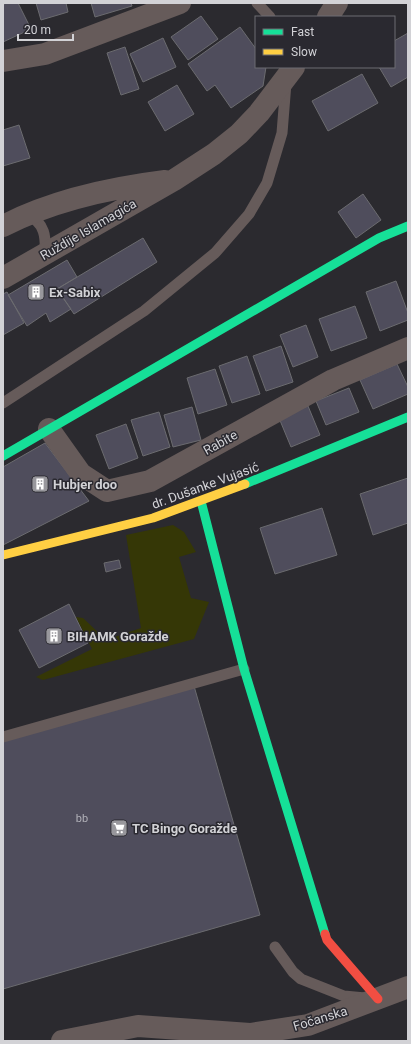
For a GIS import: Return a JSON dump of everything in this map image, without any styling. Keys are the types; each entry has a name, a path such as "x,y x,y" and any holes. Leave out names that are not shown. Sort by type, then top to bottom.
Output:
{"street":[{"path":"3,61 45,54 180,3"},
{"path":"329,16 337,3"},
{"name":"Ruždije Islamagića","path":"3,278 174,180 214,154 239,134 259,113 289,71"},
{"name":"Ruždije Islamagića","path":"3,226 28,215 70,200 118,187 174,180"},
{"path":"3,456 379,238 408,226"},
{"name":"Rabite","path":"49,429 82,474 107,492 150,481 332,380 408,348"},
{"name":"dr. Dušanke Vujasić","path":"3,555 153,518 277,472 408,417"},
{"path":"201,501 244,669 328,940 378,999"},
{"name":"Fočanska","path":"62,1041 138,1026 250,1034 308,1025 408,987"}],"lane":[{"path":"257,3 269,16"},
{"path":"3,402 144,311 215,253 249,214 267,183 282,134 289,71"},
{"path":"28,215 37,220 44,229 46,238 45,254"},
{"path":"3,737 244,669"},
{"path":"275,946 293,972 301,979 344,996 378,999"}],"shaded area":[{"path":"173,525 184,532 196,552 179,557 191,598 209,602 194,639 43,680 36,677 92,649 76,617 83,618 106,640 141,628 126,535"}],"building":[{"path":"6,3 18,3 31,29 3,42 3,5"},
{"path":"36,3 66,3 68,12 41,20"},
{"path":"91,3 131,3 132,6 95,17"},
{"path":"201,16 218,39 188,60 171,37"},
{"path":"240,27 255,48 255,68 266,68 263,86 231,108 215,85 207,91 188,64"},
{"path":"408,33 408,77 391,87 380,68 395,68 395,40"},
{"path":"163,38 176,67 143,82 130,54"},
{"path":"125,47 139,89 121,95 107,53"},
{"path":"362,74 378,103 328,131 312,101"},
{"path":"177,85 194,114 165,131 148,102"},
{"path":"19,125 30,158 3,166 3,130"},
{"path":"363,194 381,220 356,238 338,212"},
{"path":"143,238 157,262 74,314 57,289"},
{"name":"Ex-Sabix","path":"67,260 77,277 57,289 71,309 50,322 46,313 27,326 8,295"},
{"path":"396,281 408,313 408,320 380,331 366,292"},
{"path":"7,292 24,323 3,335 3,294"},
{"path":"355,306 367,338 331,351 319,319"},
{"path":"306,325 318,357 293,367 280,335"},
{"path":"281,346 293,382 266,391 253,356"},
{"path":"247,356 260,394 232,403 219,366"},
{"path":"397,364 408,387 408,394 373,409 360,380"},
{"path":"215,369 227,405 198,414 187,378"},
{"path":"349,388 359,412 326,425 316,401"},
{"path":"308,406 320,435 291,447 279,418"},
{"path":"192,407 201,440 173,447 164,415"},
{"path":"159,412 170,447 143,456 131,420"},
{"path":"126,424 138,458 109,469 96,435"},
{"name":"Hubjer doo","path":"45,443 89,501 3,545 3,467"},
{"path":"408,478 408,523 373,535 360,494"},
{"path":"322,508 337,555 275,574 260,528"},
{"path":"119,560 121,568 106,572 104,563"},
{"name":"BIHAMK Goražde","path":"69,604 88,643 39,668 19,630"},
{"name":"TC Bingo Goražde","path":"194,686 260,915 3,989 3,741"}],"traffic: fast":[{"path":"3,456 379,238 408,226"},
{"path":"245,484 408,417"},
{"path":"201,501 244,669 325,934"}],"traffic: slow":[{"path":"3,555 153,518 245,484"}],"traffic: jam":[{"path":"325,934 327,940 378,999"}],"place":[{"name":"Ex-Sabix","path":"36,292"},
{"name":"Hubjer doo","path":"40,484"},
{"name":"BIHAMK Goražde","path":"54,636"},
{"name":"TC Bingo Goražde","path":"119,828"}]}
